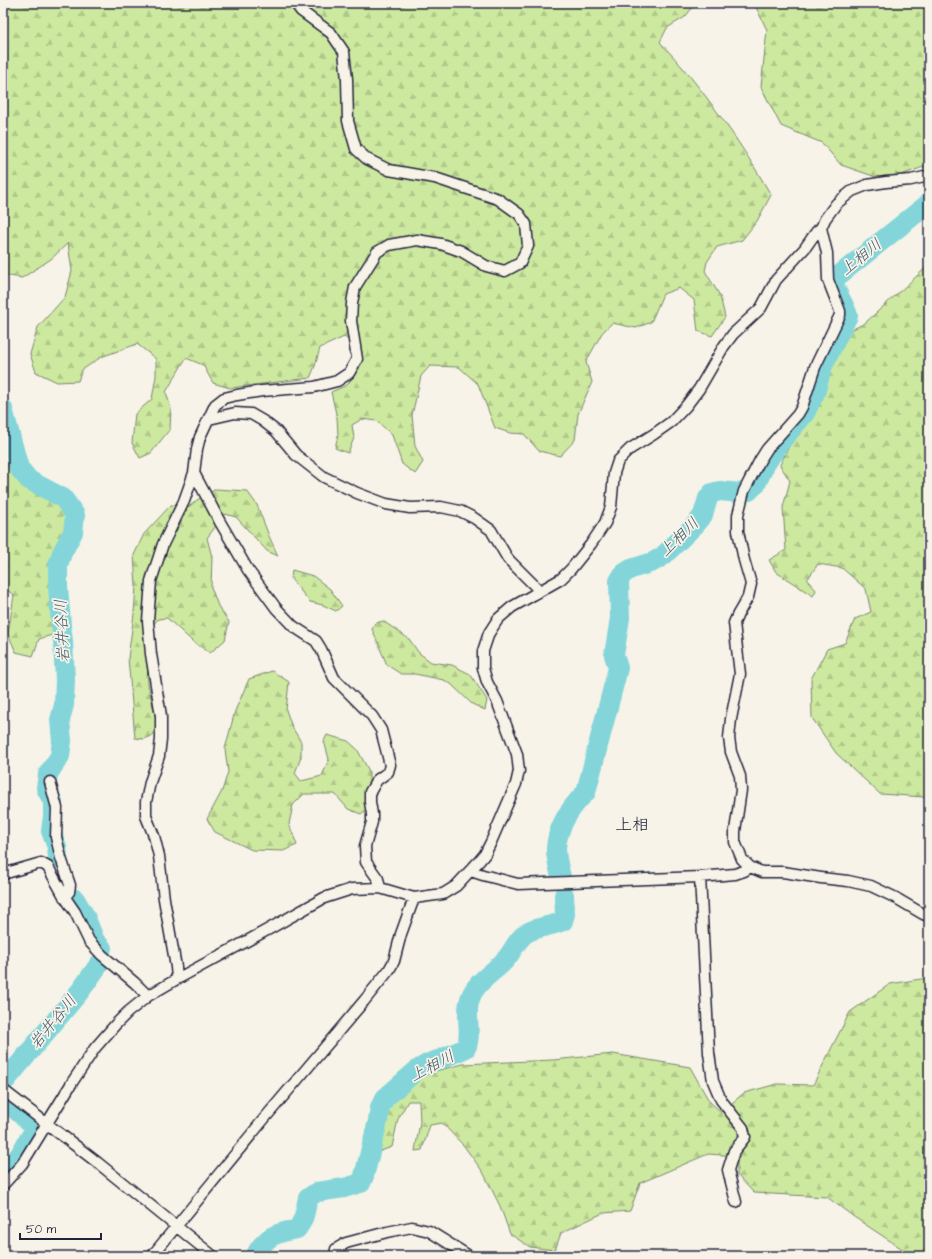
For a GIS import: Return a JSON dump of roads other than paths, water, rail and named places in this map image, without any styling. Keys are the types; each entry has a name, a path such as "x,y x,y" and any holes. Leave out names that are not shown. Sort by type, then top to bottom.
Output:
{"street":[{"path":"177,979 164,899 159,856 154,836 146,816 146,802 150,782 159,756 161,740 161,716 151,654 148,621 151,581 163,544 184,501 194,473 200,437 215,406 224,398 262,392 314,387 338,381 349,373 357,359 351,321 355,286 376,252 389,245 417,240 441,244 461,251 486,266 506,271 520,263 528,246 526,224 519,214 498,199 435,178 389,170 367,159 356,149 348,121 347,79 344,52 331,33 301,11 295,3"},
{"path":"3,1185 22,1164 95,1048 124,1016 148,996 324,898 352,889 380,888 414,898 443,894 456,886 471,871 485,854 516,784 519,771 517,754 497,701 487,682 483,668 483,651 489,633 498,619 512,607 561,579 571,569 591,544 605,523 611,507 614,473 618,461 630,449 671,422 686,406 699,389 724,346 733,334 761,308 776,280 821,228 825,218 836,204 852,191 867,184 911,180 929,176"},
{"path":"821,228 827,253 828,280 840,311 840,315 815,367 810,386 798,414 767,449 749,479 743,493 738,515 738,531 751,584 748,597 734,623 740,674 731,719 729,738 731,752 740,776 741,790 735,830 736,842 742,860 750,867 762,872 782,872 848,881 871,886 929,916"},
{"path":"209,419 235,413 251,414 276,431 296,455 324,476 357,493 386,504 410,508 441,507 460,511 474,518 491,530 508,559 540,591"},
{"path":"194,473 248,570 276,608 293,626 316,641 321,648 334,678 372,716 381,730 390,765 388,772 377,780 370,792 372,822 365,846 366,862 378,879 380,888"},
{"path":"50,782 57,808 56,837 70,885 68,892 64,897"},
{"path":"3,874 41,864 48,867 64,897 75,912 89,941 102,955 148,996"},
{"path":"471,871 518,884 735,874 750,867"},
{"path":"700,876 709,1053 713,1081 721,1100 743,1128 745,1137 734,1151 728,1170 736,1202"},
{"path":"152,1256 389,970 394,960 401,934 414,898"},
{"path":"3,1090 98,1162 213,1256"},
{"path":"335,1256 336,1249 346,1243 412,1227 429,1231 469,1256"}],"waterway":[{"name":"上相川","path":"561,877 556,852 559,833 570,811 586,792 618,668 614,655 620,618 619,581 623,574 631,569 653,562 663,556 697,523 703,515 708,498 712,493 720,491 740,493 749,491 756,484 765,465 778,445 805,413 815,393 822,368 848,316 833,280 929,203"},
{"name":"岩井谷川","path":"3,409 19,468 29,480 63,498 75,515 73,532 62,553 58,565 58,586 65,680 64,705 60,720 62,741 60,756 48,774 46,788 53,802 51,831 57,847 58,858"},
{"name":"上相川","path":"255,1256 263,1244 272,1236 297,1229 303,1218 308,1198 317,1192 344,1188 361,1183 378,1121 380,1107 385,1098 417,1070 429,1063 466,1048 469,1036 468,1005 476,987 502,964 525,934 534,929 563,921 565,914 564,895"},
{"name":"岩井谷川","path":"75,899 85,916 95,941 102,948"},
{"name":"岩井谷川","path":"6,1080 81,990 100,963"},
{"name":"岩井谷川","path":"3,1099 36,1127 19,1156 3,1174"}],"district":[{"name":"上相","path":"632,825"}]}
